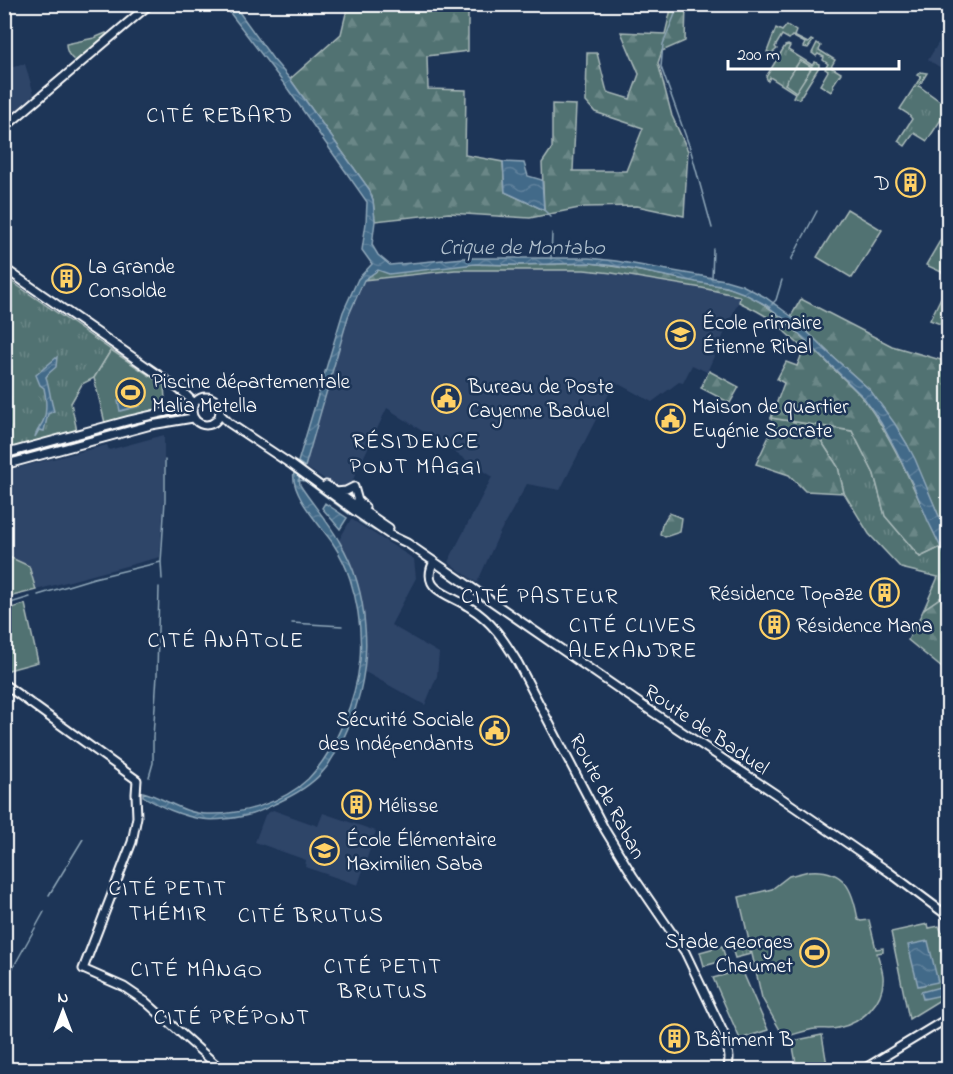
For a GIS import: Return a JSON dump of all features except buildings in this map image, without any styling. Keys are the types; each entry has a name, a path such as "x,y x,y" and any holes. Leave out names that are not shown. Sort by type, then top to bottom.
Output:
{"main road":[{"path":"4,128 150,4"},
{"path":"4,268 195,402"},
{"path":"4,454 195,402 208,396 220,407 220,414 215,422 205,425 194,418 192,412 195,402"},
{"name":"Route de Baduel","path":"220,414 229,423 295,466 313,482 361,516 407,543"},
{"path":"4,465 151,425 194,418"},
{"name":"Route de Baduel","path":"215,422 229,423"},
{"name":"Route de Baduel","path":"303,472 336,492 645,707 889,872 948,917"},
{"path":"336,492 354,487 358,501 387,523 397,534"},
{"name":"Route de Raban","path":"434,562 430,571 435,587 488,621 504,640 518,663 605,830 633,876 685,952 727,1040 728,1070"},
{"path":"4,684 137,780 136,817 132,842 83,969 123,987 146,1002 222,1070"},
{"path":"862,1070 948,1016"}],"shaded area":[{"path":"948,27 948,72 928,60"},
{"path":"25,64 34,94 5,120 5,69"},
{"path":"455,270 584,270 702,288 740,298 707,372 692,365 683,383 679,382 652,402 615,382 560,490 527,484 500,532 477,583 448,562 492,477 387,408 350,486 341,489 305,467 348,317 364,280"},
{"path":"164,435 164,499 160,557 36,590 29,566 5,555 5,471 107,445 109,450"},
{"path":"351,519 414,559 416,578 391,625 439,653 437,676 425,705 365,672 365,627 360,595 352,566 339,540"},
{"name":"École Élémentaire Maximilien Saba","path":"273,810 318,826 323,813 376,831 358,885 305,867 306,860 255,842 265,815"}],"green space":[{"path":"348,5 386,5 403,9 412,5 468,5 468,51 427,56 428,89 466,90 465,155 503,162 505,192 544,210 542,163 552,148 552,104 576,105 573,171 626,171 643,128 595,112 586,102 587,53 597,53 607,92 630,99 639,74 621,32 665,34 672,5 686,5 685,41 662,51 658,63 672,116 688,151 684,216 637,206 584,207 530,218 449,213 375,221 373,200 369,189 290,79 341,34"},
{"path":"787,25 796,31 794,36 808,43 813,41 808,48 803,47 805,43 792,36 789,39 782,35 775,47 777,49 772,53 767,52 776,28 782,31"},
{"path":"106,33 108,36 75,61 68,54 66,44"},
{"path":"817,43 821,46 819,50 835,60 831,67 841,73 831,92 820,85 828,71 825,69 828,64 823,60 824,57 812,53"},
{"path":"785,46 790,46 788,50 812,65 815,62 819,64 799,99 793,97 795,93 770,77 768,81 766,77"},
{"path":"800,60 812,67 796,92 785,84"},
{"path":"920,72 927,73 919,86 948,109 927,141 914,133 905,146 898,141 912,119 900,109 921,77 917,75"},
{"path":"847,209 882,230 852,278 817,257"},
{"path":"948,227 948,275 926,265"},
{"path":"590,263 730,288 753,297 781,317 856,391 877,418 897,454 941,547 920,557 885,516 874,474 852,431 771,418 784,383 777,379 786,362 797,366 804,349 776,322 739,302 739,296 584,270 455,270 364,280 378,270 475,264"},
{"path":"5,277 111,350 94,378 82,384 71,403 77,431 5,450"},
{"path":"948,283 948,327 930,320"},
{"path":"801,299 892,346 948,362 948,533 907,444 870,390 791,316"},
{"name":"Piscine départementale Malia Metella","path":"111,350 164,385 165,400 160,408 105,423 94,378"},
{"path":"709,371 739,387 730,403 701,388"},
{"path":"771,418 852,431 874,474 885,516 920,557 941,547 948,562 948,596 940,598 924,609 938,577 901,568 869,534 844,493 838,467 818,436 772,430"},
{"path":"772,430 818,436 838,467 844,493 805,491 789,475 756,464"},
{"path":"669,513 682,518 680,532 665,537 660,534"},
{"path":"5,555 29,566 36,590 5,598"},
{"path":"948,596 948,673 908,640 924,609 940,598"},
{"path":"25,604 38,662 5,671 5,610"},
{"name":"Stade Georges Chaumet","path":"809,871 831,873 845,883 853,899 858,920 869,920 876,949 883,948 883,952 877,953 883,973 883,985 876,1003 855,1021 838,1028 811,1030 784,1037 762,998 739,897 772,889 789,876"},
{"path":"928,924 929,928 939,926 942,933 948,932 948,995 909,1019 891,932"},
{"path":"747,941 751,954 735,958 731,945"},
{"path":"722,946 726,960 704,966 700,952"},
{"path":"742,970 768,1030 740,1039 713,978"},
{"path":"822,1035 827,1065 797,1069 792,1041"}],"water":[{"path":"224,5 234,5 369,189 373,200 375,221 372,245 378,255 390,265 464,258 589,258 725,280 742,285 765,297 791,316 870,390 895,424 915,459 948,533 948,562 913,485 881,423 864,398 783,318 766,305 727,287 615,266 590,263 475,264 389,274 378,270 364,280 348,317 305,467 298,462 343,312 358,279 372,264 362,250 367,202 285,85"},
{"path":"503,162 524,163 528,176 542,180 544,210 505,192"},
{"path":"57,357 56,367 46,377 54,411 48,414 44,431 39,430 35,437 45,416 46,408 44,388 40,385 36,375"},
{"path":"138,396 140,406 120,411 118,401"},
{"path":"294,472 299,476 300,485 345,551 354,572 362,605 366,644 360,693 350,725 335,754 328,766 306,786 252,814 207,820 195,818 149,800 143,796 143,792 182,809 207,814 247,810 274,801 298,787 318,767 336,739 354,691 360,660 360,630 355,599 340,556 301,499 294,481"},
{"path":"325,503 347,518 340,529 322,508"},
{"path":"928,941 938,982 918,986 908,945"},
{"path":"940,987 942,995 923,999 921,992"}],"waterway":[{"path":"679,4 663,44 661,67 690,148 712,228"},
{"path":"544,210 551,217"},
{"path":"791,260 817,211"},
{"name":"Crique de Montabo","path":"551,259 552,233"},
{"path":"712,278 713,249"},
{"path":"772,304 776,300 782,280"},
{"path":"162,579 165,460"},
{"path":"298,480 305,481 349,514"},
{"path":"359,521 375,531"},
{"path":"38,595 94,578 161,562"},
{"path":"149,777 153,763 159,587"},
{"path":"4,605 30,597"},
{"path":"292,623 342,626"},
{"path":"49,895 83,839"},
{"path":"4,984 44,912"}],"place":[{"name":"D","path":"911,183"},
{"name":"La Grande Consolde","path":"67,278"},
{"name":"École primaire Étienne Ribal","path":"681,334"},
{"name":"Piscine départementale Malia Metella","path":"131,393"},
{"name":"Bureau de Poste Cayenne Baduel","path":"447,398"},
{"name":"Maison de quartier Eugénie Socrate","path":"671,418"},
{"name":"Résidence Topaze","path":"884,593"},
{"name":"Résidence Mana","path":"775,625"},
{"name":"Sécurité Sociale des Indépendants","path":"495,731"},
{"name":"Mélisse","path":"357,805"},
{"name":"École Élémentaire Maximilien Saba","path":"325,851"},
{"name":"Stade Georges Chaumet","path":"814,953"},
{"name":"Bâtiment B","path":"674,1039"}],"district":[{"name":"CITÉ REBARD","path":"220,114"},
{"name":"RÉSIDENCE PONT MAGGI","path":"416,452"},
{"name":"CITÉ PASTEUR","path":"540,595"},
{"name":"CITÉ CLIVES ALEXANDRE","path":"633,636"},
{"name":"CITÉ ANATOLE","path":"226,639"},
{"name":"CITÉ PETIT THÉMIR","path":"168,900"},
{"name":"CITÉ BRUTUS","path":"311,914"},
{"name":"CITÉ MANGO","path":"197,968"},
{"name":"CITÉ PETIT BRUTUS","path":"383,978"},
{"name":"CITÉ PRÉPONT","path":"232,1016"}]}
